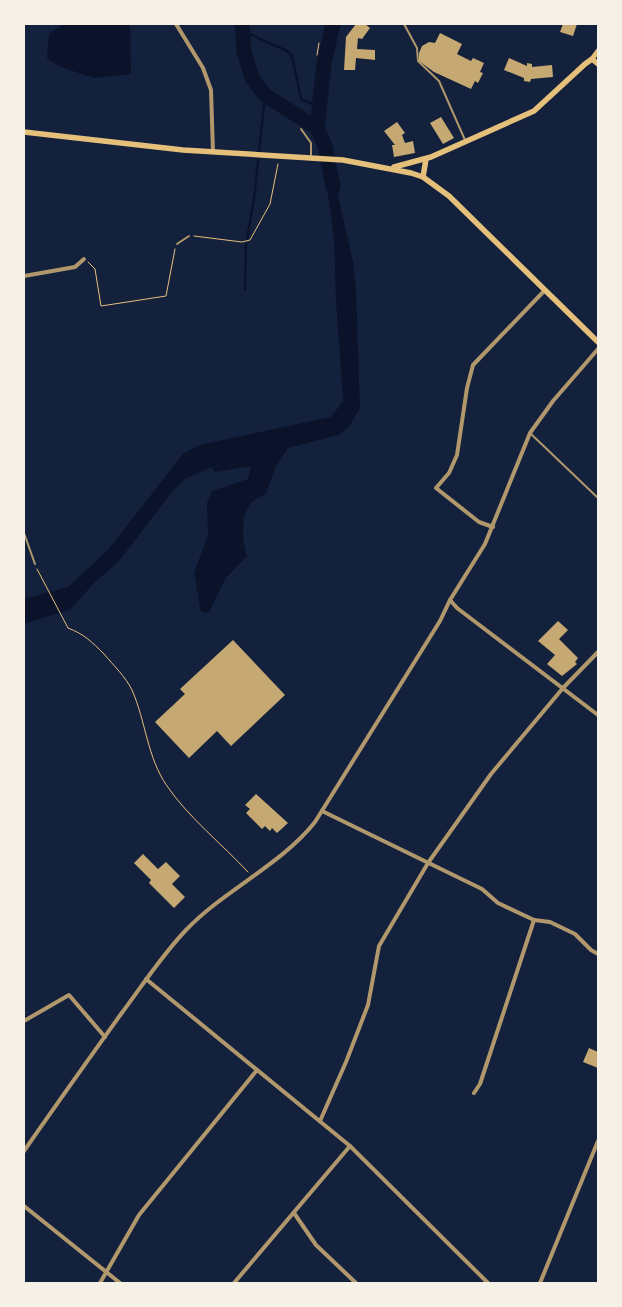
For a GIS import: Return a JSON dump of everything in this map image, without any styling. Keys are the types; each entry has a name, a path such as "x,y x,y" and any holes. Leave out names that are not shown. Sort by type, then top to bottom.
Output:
{"main road":[{"path":"392,167 426,159 541,107 592,59 598,51"},
{"path":"592,59 598,64"},
{"path":"24,132 213,152 334,159 392,167 423,177 449,196 598,342"},
{"path":"423,177 426,159"}],"street":[{"path":"176,24 203,68 212,90 213,152"},
{"path":"24,276 76,268 84,259"},
{"path":"493,527 479,522 436,488 449,474 457,456 467,388 473,365 545,290"},
{"path":"24,1151 146,979 186,930 306,833 322,811 440,621 450,600 485,544 530,433 553,401 598,348"},
{"path":"450,600 457,608 598,715"},
{"path":"320,1121 368,1005 379,946 428,864 491,774 563,688 598,652"},
{"path":"322,811 482,889 498,903 534,920 550,922 575,934 591,950 598,954"},
{"path":"474,1092 480,1084 534,920"},
{"path":"146,979 350,1146 488,1283"},
{"path":"24,1021 69,995 105,1036"},
{"path":"100,1283 139,1215 257,1070"},
{"path":"540,1283 598,1141"},
{"path":"234,1283 350,1146"},
{"path":"24,1206 120,1283"},
{"path":"294,1213 329,1260 356,1283"}],"lane":[{"path":"404,24 417,48 418,61 439,81 466,142"},
{"path":"301,129 311,143 314,158"},
{"path":"177,244 189,236"},
{"path":"530,433 538,438 598,498"},
{"path":"24,533 35,564"}],"path":[{"path":"317,55 320,43"},
{"path":"189,236 242,242 250,240 270,204 279,163"},
{"path":"84,259 95,269 100,306 166,296 173,252 177,244"},
{"path":"39,573 68,628 82,633 90,639 126,680 138,706 153,760 166,786 182,805 252,876"}],"water":[{"path":"63,24 130,24 131,74 94,78 58,66 47,58 49,34"},
{"path":"324,167 332,169 353,262 356,289 360,408 349,427 339,435 288,448 275,468 266,494 253,501 245,513 243,528 247,556 225,579 209,613 201,612 194,573 208,535 207,503 212,491 248,479 251,466 215,472 211,467 185,479 172,492 119,561 93,584 71,609 24,624 24,599 68,587 107,551 183,454 199,445 331,417 343,401 334,239"}],"building":[{"path":"356,24 365,24 370,28 362,39 358,38 357,49 375,50 375,60 356,58 355,70 344,70 346,37"},
{"path":"563,24 577,24 573,36 560,32"},
{"path":"440,33 462,44 457,54 471,61 473,58 484,63 480,72 483,73 478,83 475,81 471,89 434,72 419,61 419,53 422,46 429,42 435,43"},
{"path":"509,58 527,66 527,63 532,64 532,67 552,65 553,77 531,79 530,82 524,81 524,78 504,70"},
{"path":"441,117 454,138 443,144 430,123"},
{"path":"397,122 405,133 402,135 405,143 413,141 415,153 394,157 392,145 395,145 384,131"},
{"path":"558,621 568,630 559,639 578,658 575,662 577,664 562,676 547,664 555,655 538,641"},
{"path":"233,640 285,695 231,746 217,731 189,758 155,722 185,694 180,689"},
{"path":"256,794 288,823 277,833 272,828 270,831 265,826 262,829 246,813 250,809 245,805"},
{"path":"143,854 158,869 166,862 180,876 172,884 185,897 174,908 149,883 151,880 134,863"},
{"path":"589,1048 598,1052 598,1068 583,1062"}],"waterway":[{"path":"242,24 244,52 252,78 265,95 317,128 325,146 333,187"},
{"path":"317,128 324,64 333,24"},
{"path":"243,31 287,51 292,56 301,99 319,107"},
{"path":"247,239 254,199 265,95"},
{"path":"245,289 246,244"}]}
